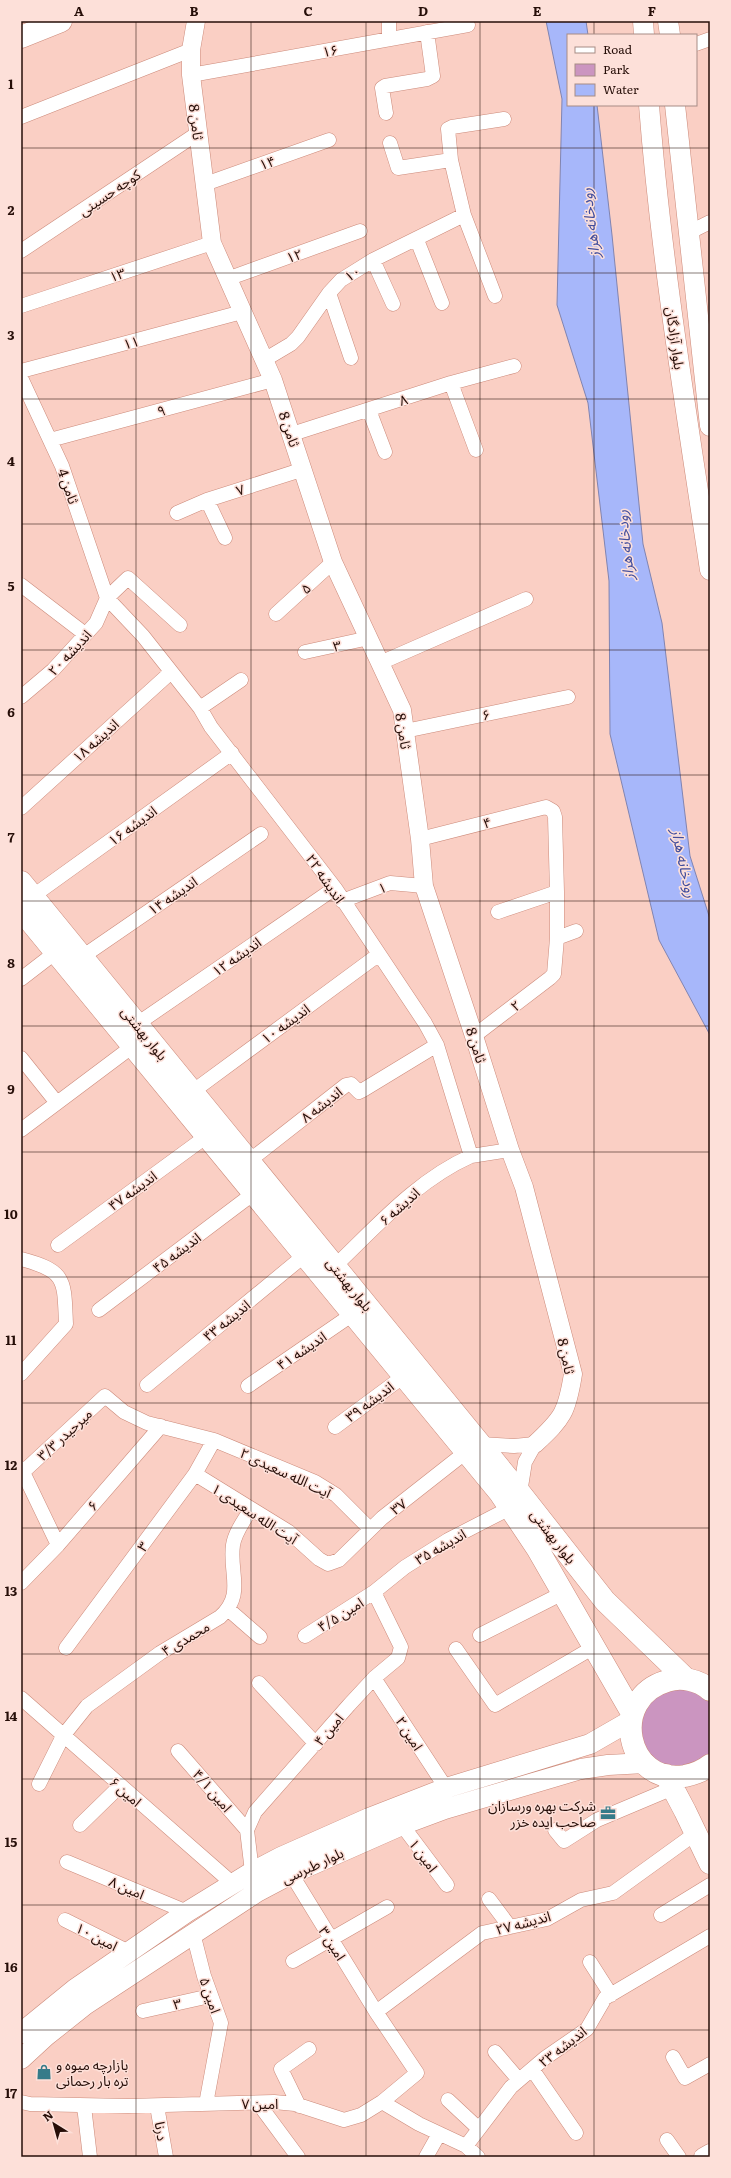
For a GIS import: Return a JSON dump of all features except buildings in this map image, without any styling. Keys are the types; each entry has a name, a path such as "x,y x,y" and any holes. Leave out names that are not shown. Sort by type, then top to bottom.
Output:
{"main road":[{"path":"21,37 61,21"},
{"path":"643,21 644,34"},
{"path":"668,21 670,34"},
{"name":"بلوار آزادگان","path":"649,106 679,363 710,570"},
{"name":"بلوار آزادگان","path":"675,106 688,233 705,328 710,426"},
{"path":"652,137 678,132"},
{"name":"بلوار بهشتی","path":"25,896 69,955 133,1046 206,1136 404,1376 473,1448"},
{"name":"بلوار بهشتی","path":"69,955 138,1024 335,1266 515,1501 605,1601 686,1679"},
{"name":"بلوار بهشتی","path":"515,1501 537,1548 594,1647 631,1717"},
{"path":"710,1690 697,1682 686,1679 672,1679 659,1683 647,1690 638,1701 631,1717 632,1744 645,1763 669,1782 710,1863"},
{"name":"بلوار طبرسی","path":"22,2030 75,1989 187,1912 232,1883 281,1856 369,1818 446,1788 590,1744 631,1717"},
{"name":"بلوار طبرسی","path":"21,2059 46,2036 85,2005 257,1892 291,1874 402,1825 453,1807 581,1769 608,1765 645,1763"},
{"path":"669,1782 680,1777 693,1775 710,1765"}],"street":[{"name":"ثامن 8","path":"196,21 191,50 191,75 212,243 273,380 304,469 333,562 402,710 420,839 424,886 510,1150 524,1187 573,1374 569,1400 559,1422 535,1444"},
{"path":"390,21 390,39"},
{"name":"۱۶","path":"191,75 468,25"},
{"path":"386,113 382,88 427,79 433,76 427,32"},
{"path":"21,117 191,50"},
{"path":"495,296 464,215 451,160 448,130 452,127 504,119"},
{"name":"کوچه حسینی","path":"21,251 198,133"},
{"name":"۱۴","path":"205,184 329,140"},
{"path":"390,143 398,168 451,160"},
{"name":"۱۰","path":"264,360 291,344 298,337 329,293 341,280 372,260 417,240 464,215"},
{"path":"688,233 710,222"},
{"name":"۱۲","path":"227,279 360,231"},
{"path":"417,240 442,303"},
{"name":"۱۳","path":"21,306 212,243"},
{"path":"372,260 393,304"},
{"path":"329,293 351,358"},
{"name":"۱۱","path":"21,371 242,312"},
{"name":"۸","path":"292,434 451,383 514,366"},
{"name":"ثامن 4","path":"21,378 62,466 107,598"},
{"name":"۹","path":"50,440 273,380"},
{"path":"451,383 476,450"},
{"path":"370,410 385,452"},
{"name":"۷","path":"177,513 207,500 304,469"},
{"path":"207,500 224,538"},
{"name":"۵","path":"276,614 333,562"},
{"path":"107,598 128,578 180,625"},
{"path":"21,585 85,634"},
{"name":"اندیشه ۲۰","path":"21,697 53,670 96,623 107,598"},
{"name":"اندیشه ۲۲","path":"107,598 143,636 170,673 200,708 232,753 335,888 342,902 425,1023 437,1045 471,1156"},
{"path":"380,663 526,599"},
{"name":"۳","path":"305,652 369,638"},
{"name":"اندیشه ۱۸","path":"21,808 170,673"},
{"path":"200,708 241,680"},
{"name":"۶","path":"405,731 568,697"},
{"name":"اندیشه ۱۶","path":"25,896 232,753"},
{"name":"۴","path":"420,839 546,807 552,811 554,817 557,892"},
{"name":"اندیشه ۱۴","path":"21,979 69,955 261,834"},
{"name":"۱","path":"342,902 390,883 424,886"},
{"name":"اندیشه ۱۲","path":"138,1024 335,888"},
{"path":"498,912 557,892 557,938 576,931"},
{"name":"۲","path":"474,1036 554,974 557,938"},
{"name":"اندیشه ۱۰","path":"192,1092 378,955"},
{"name":"اندیشه ۸","path":"249,1161 346,1085 351,1084 359,1092 437,1045"},
{"path":"21,1130 133,1046"},
{"path":"21,1058 57,1103"},
{"name":"اندیشه ۴۷","path":"58,1245 206,1136"},
{"path":"471,1156 510,1150"},
{"name":"اندیشه ۶","path":"335,1266 414,1191 456,1163 471,1156"},
{"name":"اندیشه ۴۵","path":"99,1310 254,1193"},
{"name":"اندیشه ۴۳","path":"147,1385 305,1255"},
{"path":"21,1259 49,1268 59,1275 64,1289 66,1324 21,1374"},
{"name":"اندیشه ۴۱","path":"248,1386 353,1314"},
{"name":"اندیشه ۳۹","path":"335,1426 404,1376"},
{"name":"آیت الله سعیدی ۲","path":"105,1396 124,1412 147,1424 161,1426 214,1440 315,1482 336,1495 370,1529"},
{"name":"میرحیدر ۳/۳","path":"22,1470 105,1396"},
{"name":"۶","path":"21,1583 58,1544 161,1426"},
{"name":"۳","path":"66,1648 195,1474 214,1440"},
{"path":"473,1448 535,1444"},
{"path":"515,1501 525,1462 535,1444"},
{"name":"۳۷","path":"334,1563 382,1518 473,1448"},
{"path":"22,1470 58,1544"},
{"name":"آیت الله سعیدی ۱","path":"195,1474 289,1532 324,1563 334,1563"},
{"name":"اندیشه ۳۵","path":"374,1592 405,1566 515,1501"},
{"path":"251,1509 233,1543 235,1594 229,1610 260,1637"},
{"name":"امین ۴/۵","path":"305,1636 374,1592"},
{"name":"امین ۴","path":"247,1830 255,1812 271,1791 316,1744 374,1678 398,1658 401,1647 374,1592"},
{"path":"480,1635 563,1593"},
{"name":"محمدی ۴","path":"39,1784 62,1736 87,1706 160,1653 229,1610"},
{"path":"456,1649 495,1705 594,1647"},
{"name":"امین ۲","path":"374,1678 446,1788"},
{"path":"259,1683 316,1744"},
{"name":"امین ۶","path":"21,1698 62,1736 232,1883"},
{"name":"امین ۴/۱","path":"178,1751 247,1830"},
{"path":"555,1830 564,1841 597,1820 669,1782"},
{"path":"80,1825 120,1786"},
{"name":"امین ۱","path":"402,1825 446,1885"},
{"path":"247,1830 252,1872"},
{"name":"اندیشه ۲۷","path":"376,2012 482,1933 547,1919 581,1900 613,1893 696,1833"},
{"name":"امین ۳","path":"281,1856 330,1939 417,2073 382,2102"},
{"name":"امین ۸","path":"66,1862 187,1912"},
{"path":"661,1915 710,1884"},
{"path":"489,1899 510,1927"},
{"path":"293,1961 387,1907"},
{"name":"امین ۱۰","path":"65,1920 129,1952"},
{"name":"امین ۵","path":"193,1933 210,1996 221,2023 206,2104"},
{"name":"اندیشه ۲۳","path":"466,2146 511,2087 532,2069 587,2029 605,1998 710,1936"},
{"path":"590,1962 611,1994"},
{"name":"۳","path":"143,2011 210,1996"},
{"path":"299,2106 281,2069 309,2049"},
{"path":"495,2052 519,2080"},
{"path":"673,2057 685,2078 710,2064"},
{"path":"532,2069 576,2132"},
{"path":"448,2100 479,2129"},
{"name":"امین ۷","path":"21,2102 30,2104 84,2106 157,2106 274,2102 299,2106 344,2120 361,2115 382,2102"},
{"path":"258,2102 298,2157"},
{"path":"382,2102 439,2134 466,2146 478,2157"},
{"path":"84,2106 90,2157"},
{"name":"درنا","path":"157,2106 166,2157"},
{"path":"426,2157 439,2134"},
{"path":"667,2140 679,2157"},
{"path":"704,2157 710,2153"}],"green space":[{"path":"659,1683 710,1690 710,1765 693,1775 637,1754 647,1690"}],"water":[{"name":"رودخانه هراز","path":"546,21 586,21 588,34 567,34 567,106 597,106 612,235 643,544 662,623 690,856 710,919 710,1035 659,940 610,734 609,581 588,403 557,305 562,99"}],"place":[{"name":"شرکت بهره ورسازان صاحب ایده خزر","path":"608,1813"},
{"name":"بازارچه میوه و تره بار رحمانی","path":"44,2072"}]}
